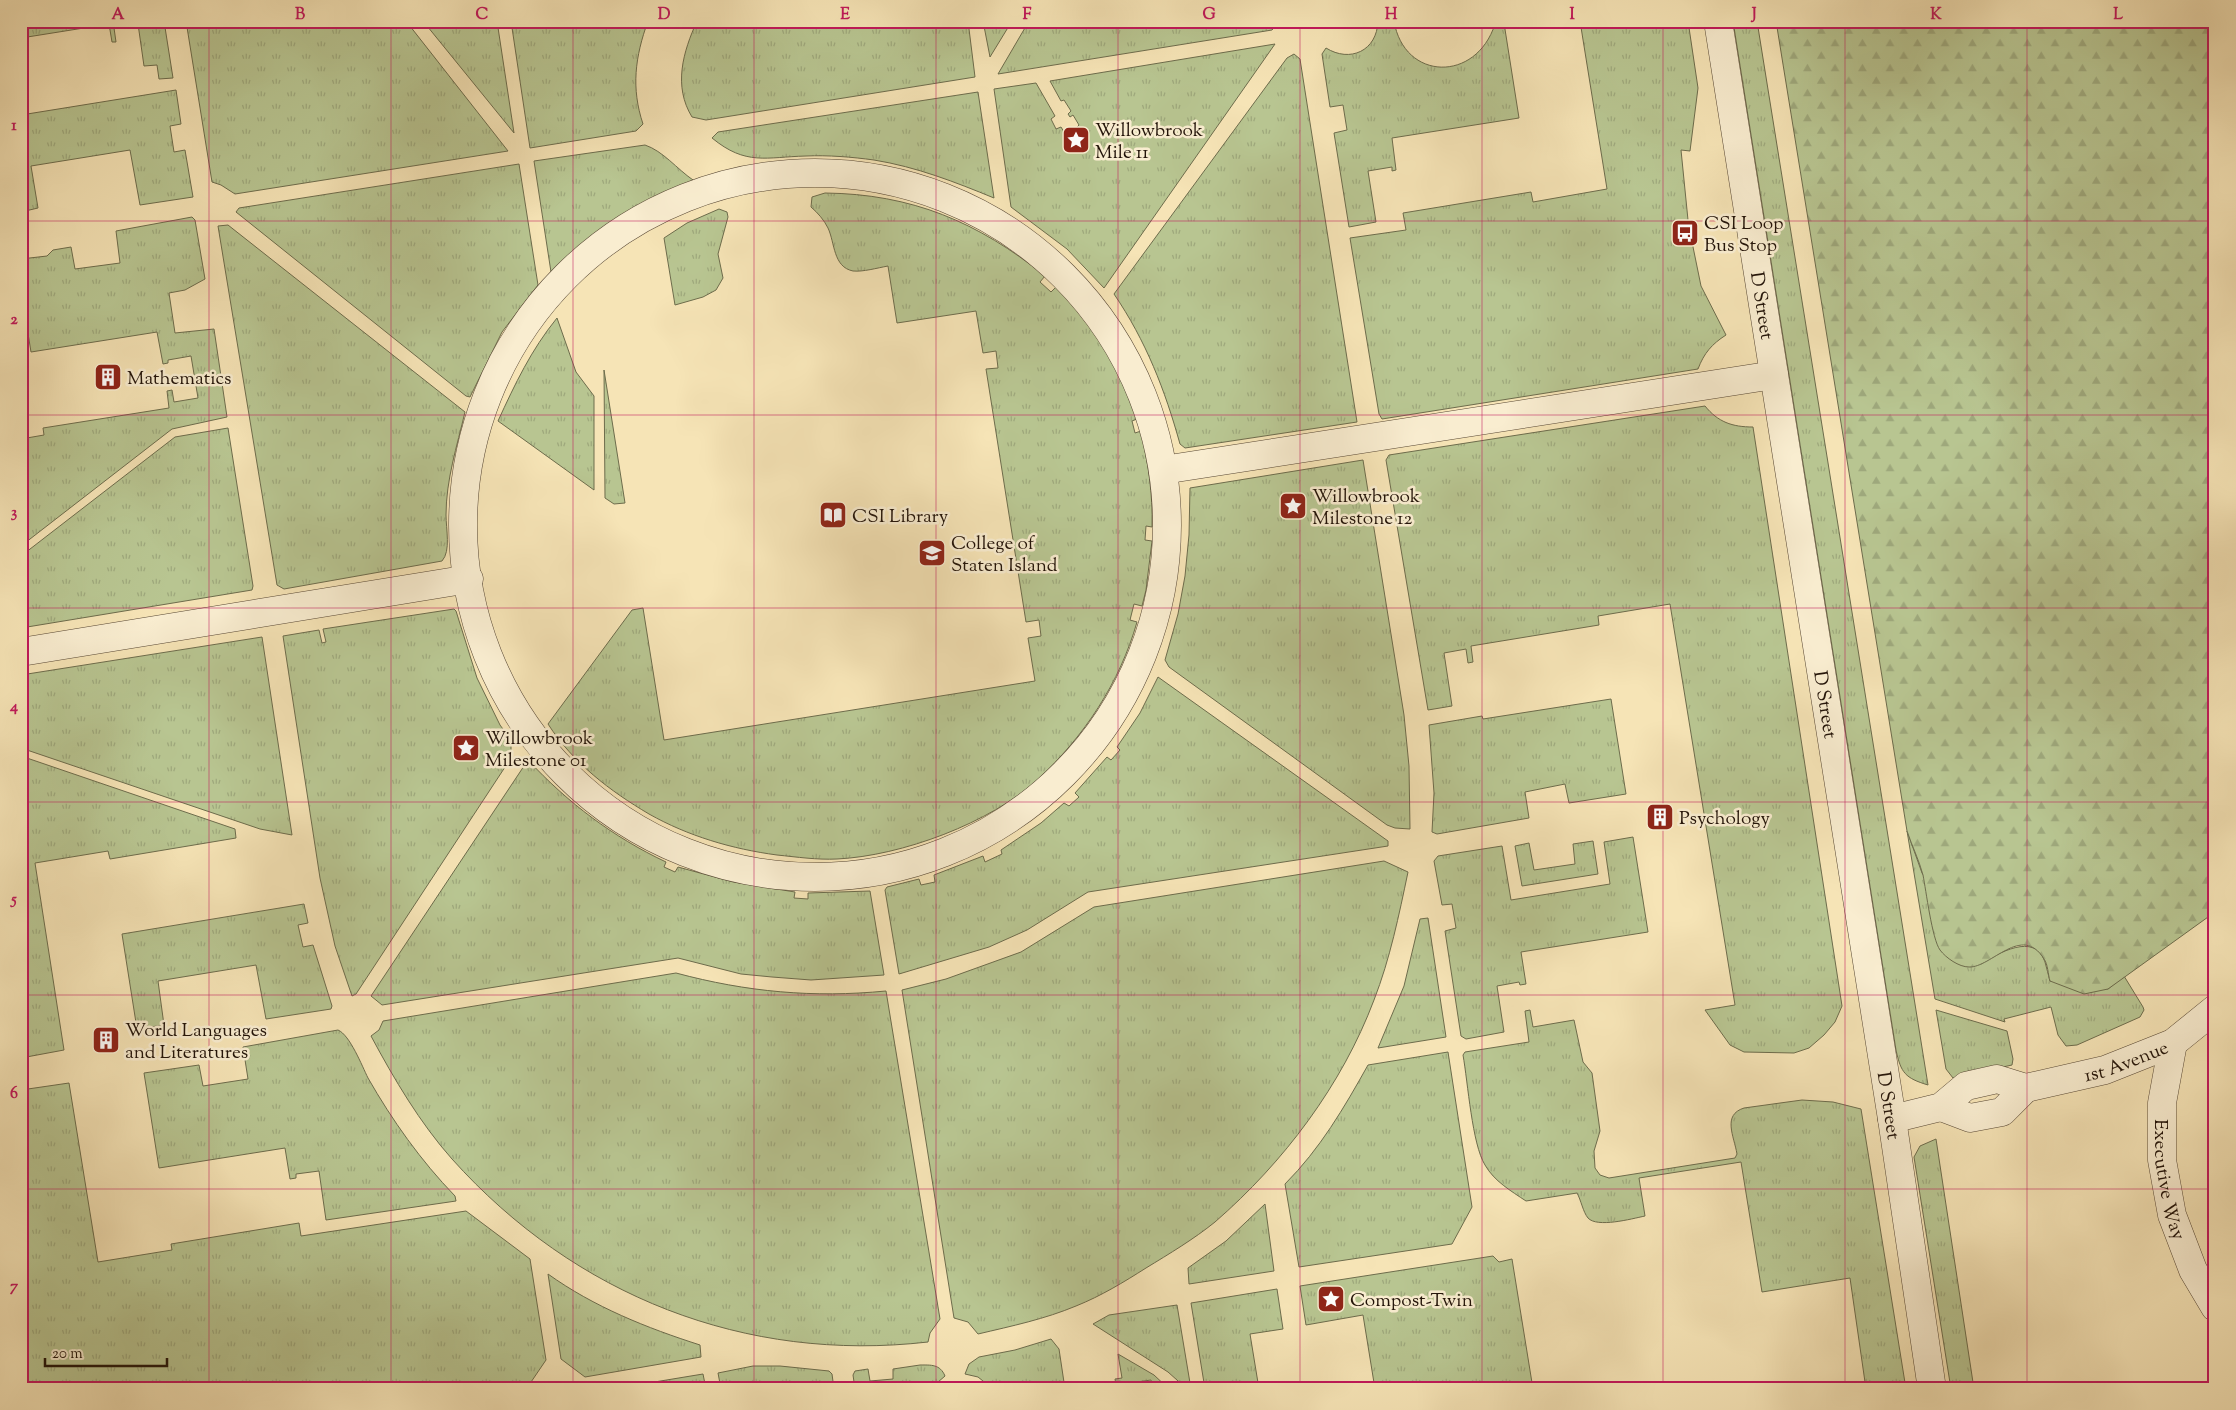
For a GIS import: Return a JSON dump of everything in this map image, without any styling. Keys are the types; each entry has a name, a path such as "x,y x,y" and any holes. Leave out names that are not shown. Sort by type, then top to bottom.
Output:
{"street":[{"name":"D Street","path":"1718,21 1892,1119 1932,1389"},
{"path":"799,172 857,175 912,186 966,206 1015,235 1059,271 1097,314 1127,362 1149,415 1163,470 1167,528 1162,585 1148,641 1125,694 1094,742 1055,785 1010,820 977,839 960,848 905,867 849,877 792,878 735,869 680,851 629,825 583,790 543,749 510,702 486,649 470,594 468,580 464,537 466,482 477,429 496,377 522,329 556,286 596,249 641,218 683,199 740,180 799,172"},
{"path":"1163,470 1774,375"},
{"path":"21,652 468,580"},
{"name":"1st Avenue","path":"1892,1119 1941,1107 1970,1118 2002,1112 2026,1088 2105,1070 2173,1043 2215,1009"},
{"name":"Executive Way","path":"2173,1043 2162,1103 2162,1160 2172,1215 2193,1270 2215,1306"}],"green space":[{"path":"21,21 164,21 173,78 159,79 157,65 144,66 138,24 114,28 116,42 112,42 109,24 21,38"},
{"path":"186,21 406,21 508,151 235,194 221,185 212,182"},
{"path":"423,21 497,21 514,133"},
{"path":"511,21 648,21 640,47 636,73 637,98 643,124 636,131 530,148"},
{"path":"697,21 968,21 975,77 706,120 692,117 683,93 682,69 684,57"},
{"path":"983,21 1012,21 990,57"},
{"path":"1029,21 1280,21 1272,30 998,74"},
{"path":"1378,21 1394,21 1400,41 1411,55 1425,64 1441,67 1457,65 1473,57 1486,43 1495,24 1504,23 1519,118 1392,138 1396,170 1392,171 1392,167 1368,171 1376,222 1349,227 1334,133 1347,130 1343,105 1330,107 1322,54 1326,48 1344,54 1353,54 1361,51 1373,40"},
{"path":"1580,21 1688,21 1698,88 1690,151 1681,150 1688,220 1677,222 1681,244 1692,242 1701,286 1726,335 1709,349 1698,369 1382,419 1379,414 1350,238 1406,230 1403,213 1531,192 1533,202 1607,189"},
{"path":"1733,21 1757,21 1928,1085 1914,1080 1905,1074 1896,1050"},
{"path":"1776,21 2215,21 2215,912 2108,989 2084,994 2050,981 2044,959 2035,949 2026,945 2016,946 1987,961 1969,967 1957,964 1949,959 1937,944 1923,875 1907,831"},
{"path":"1275,44 1104,288 1067,249 1011,207 994,89 1036,83 1055,116 1051,119 1056,129 1061,127 1072,145 1081,139 1076,128 1079,125 1073,115 1070,117 1068,114 1071,111 1064,100 1061,101 1050,81"},
{"path":"1294,54 1300,59 1357,422 1185,448 1180,444 1168,404 1145,348 1114,294 1287,58"},
{"path":"176,90 181,124 170,126 174,152 185,150 193,197 140,205 130,150 31,166 38,208 21,212 21,115"},
{"path":"978,92 994,198 936,176 890,163 831,156 757,158 735,153 712,138 718,132"},
{"path":"645,145 664,156 693,180 637,211 601,234 551,272 534,161"},
{"path":"519,164 538,285 502,332 470,397 466,396 236,212 239,208"},
{"path":"825,193 887,199 915,205 942,215 969,226 995,240 1045,276 1040,282 1051,292 1056,287 1070,302 1095,334 1115,368 1137,419 1132,421 1135,433 1141,431 1150,479 1152,503 1152,527 1146,526 1145,540 1152,541 1146,590 1142,606 1134,604 1130,620 1137,622 1130,644 1121,666 1098,707 1085,727 1055,763 1018,795 996,810 971,823 916,844 862,857 837,859 777,855 744,849 695,835 664,822 606,786 581,764 548,724 632,610 643,608 664,740 1035,681 1028,638 1041,636 1039,620 1026,622 986,369 998,368 996,351 983,353 976,311 897,323 888,266 853,271 846,269 838,260 825,222 811,207 812,197"},
{"path":"719,209 727,212 728,217 718,254 723,278 716,290 703,297 675,305 664,238 687,223"},
{"path":"192,217 195,220 205,279 185,290 169,293 175,333 214,329 227,417 172,429 21,546 21,439 44,435 43,428 169,408 167,391 172,390 174,402 198,398 191,356 168,360 168,363 163,364 157,332 31,352 21,290 21,259 47,256 53,250 71,247 75,269 120,263 116,231"},
{"path":"228,225 465,412 448,489 446,502 447,546 445,557 442,561 284,589 277,585 218,226"},
{"path":"557,318 576,372 594,396 594,490 498,421 531,355"},
{"path":"604,370 625,503 614,504 605,498"},
{"path":"1705,406 1726,423 1753,427 1842,1006 1835,1022 1824,1035 1809,1048 1794,1053 1744,1052 1730,1045 1705,1010 1735,1005 1670,604 1598,616 1599,625 1471,646 1473,662 1468,663 1466,649 1444,653 1452,706 1428,710 1386,460 1389,455"},
{"path":"228,428 253,586 252,590 21,628 21,556 175,437"},
{"path":"1363,460 1404,715 1409,766 1410,829 1395,828 1387,825 1169,667 1165,660 1178,614 1185,576 1189,535 1190,488"},
{"path":"454,609 477,678 500,725 511,740 511,758 356,994 352,996 335,946 320,878 283,636 319,630 322,643 326,642 323,629"},
{"path":"262,637 292,835 260,829 21,748 21,675"},
{"path":"1158,677 1388,841 1388,846 1088,892 1027,930 989,947 899,974 885,890 887,887 919,879 921,885 935,882 934,875 983,856 985,862 1002,854 1001,850 1041,823 1064,803 1069,806 1079,797 1075,793 1107,757 1111,760 1120,750 1117,747 1140,713"},
{"path":"1611,699 1626,794 1569,803 1565,784 1525,792 1529,818 1437,834 1432,832 1434,793 1429,725 1482,716 1483,719"},
{"path":"21,756 235,829 236,838 110,859 108,851 35,863 64,1050 21,1058"},
{"path":"528,760 559,791 592,818 628,842 666,862 664,867 675,872 678,867 733,882 795,892 794,898 808,899 808,893 870,891 884,975 811,980 772,977 741,974 678,958 382,1005 371,996"},
{"path":"1907,831 1922,873 1981,964 1996,955 2025,946 2033,948 2040,953 2045,962 2050,981 2108,989 2124,976 2143,1007 2144,1010 2140,1017 2077,1045 2066,1046 2058,1035 2051,1007 2004,1019 2005,1022 1935,999"},
{"path":"1633,837 1648,932 1521,952 1526,984 1520,985 1519,982 1497,986 1504,1032 1466,1039 1461,1036 1445,931 1456,928 1452,904 1442,905 1434,861 1438,856 1502,846 1511,900 1610,884 1604,842"},
{"path":"1593,841 1598,874 1522,886 1515,846 1529,843 1534,870 1575,864 1573,844"},
{"path":"1384,861 1408,872 1398,921 1374,1000 1361,1031 1328,1092 1287,1148 1264,1174 1240,1199 1199,1234 1121,1284 1085,1302 1064,1311 978,1334 968,1322 954,1318 902,990 946,979 1021,952 1094,907"},
{"path":"304,904 308,923 298,925 303,947 313,945 332,1006 331,1009 266,1019 256,965 158,981 164,1025 137,1029 122,934"},
{"path":"1428,918 1446,1037 1378,1048 1404,986 1420,919"},
{"path":"676,973 729,985 780,992 832,994 886,991 940,1319 930,1333 928,1342 860,1346 794,1342 729,1329 668,1310 608,1283 553,1248 500,1207 452,1159 429,1131 408,1100 371,1036 379,1030 383,1021"},
{"path":"1530,1010 1533,1027 1574,1020 1583,1062 1592,1073 1600,1131 1594,1151 1595,1168 1600,1175 1609,1178 1735,1158 1737,1154 1731,1121 1737,1111 1744,1108 1802,1100 1833,1102 1861,1109 1906,1389 1866,1389 1850,1278 1762,1292 1741,1162 1639,1178 1645,1216 1606,1223 1592,1221 1588,1218 1577,1193 1526,1201 1493,1176 1485,1165 1477,1143 1463,1055 1465,1052 1529,1042 1525,1011"},
{"path":"1936,1010 2007,1031 2013,1059 2012,1065 1953,1078 1946,1069"},
{"path":"338,1030 351,1044 368,1078 397,1125 430,1169 455,1196 456,1201 326,1220 319,1171 296,1174 296,1178 290,1179 285,1148 159,1168 144,1073 199,1065 203,1086 248,1079 243,1047"},
{"path":"1448,1052 1472,1207 1452,1244 1299,1267 1285,1184 1298,1171 1320,1142 1368,1065"},
{"path":"69,1083 98,1262 172,1250 171,1244 299,1223 301,1236 466,1211 530,1259 546,1360 529,1385 507,1389 21,1389 21,1090"},
{"path":"1936,1139 1974,1389 1951,1389 1914,1157 1920,1146"},
{"path":"1265,1204 1274,1271 1189,1284 1188,1268 1226,1241"},
{"path":"1493,1256 1499,1262 1512,1259 1533,1389 1375,1389 1363,1315 1306,1325 1300,1286"},
{"path":"548,1274 584,1297 621,1316 700,1345 701,1357 585,1377 561,1359"},
{"path":"1277,1289 1283,1329 1250,1334 1259,1389 1205,1389 1191,1303"},
{"path":"1177,1305 1191,1389 1187,1389 1168,1372 1093,1324 1109,1315"},
{"path":"1051,1339 1059,1349 1065,1389 993,1389 978,1377 965,1374 969,1364 979,1357 1015,1350"},
{"path":"1118,1354 1154,1375 1169,1389 1153,1389 1151,1380 1116,1385 1115,1379 1122,1378"},
{"path":"920,1365 938,1367 945,1376 930,1389 855,1389 853,1375 855,1371 868,1369 870,1381 893,1379 893,1369"},
{"path":"753,1366 780,1366 829,1371 832,1374 834,1389 721,1389 718,1373"},
{"path":"703,1374 706,1389 612,1389"}],"place":[{"name":"Willowbrook Mile 11","path":"1076,140"},
{"name":"CSI Loop Bus Stop","path":"1685,233"},
{"name":"Mathematics","path":"108,377"},
{"name":"Willowbrook Milestone 12","path":"1293,506"},
{"name":"CSI Library","path":"833,515"},
{"name":"College of Staten Island","path":"932,553"},
{"name":"Willowbrook Milestone 01","path":"466,748"},
{"name":"Psychology","path":"1660,817"},
{"name":"World Languages and Literatures","path":"106,1040"},
{"name":"Compost-Twin","path":"1331,1299"}]}
